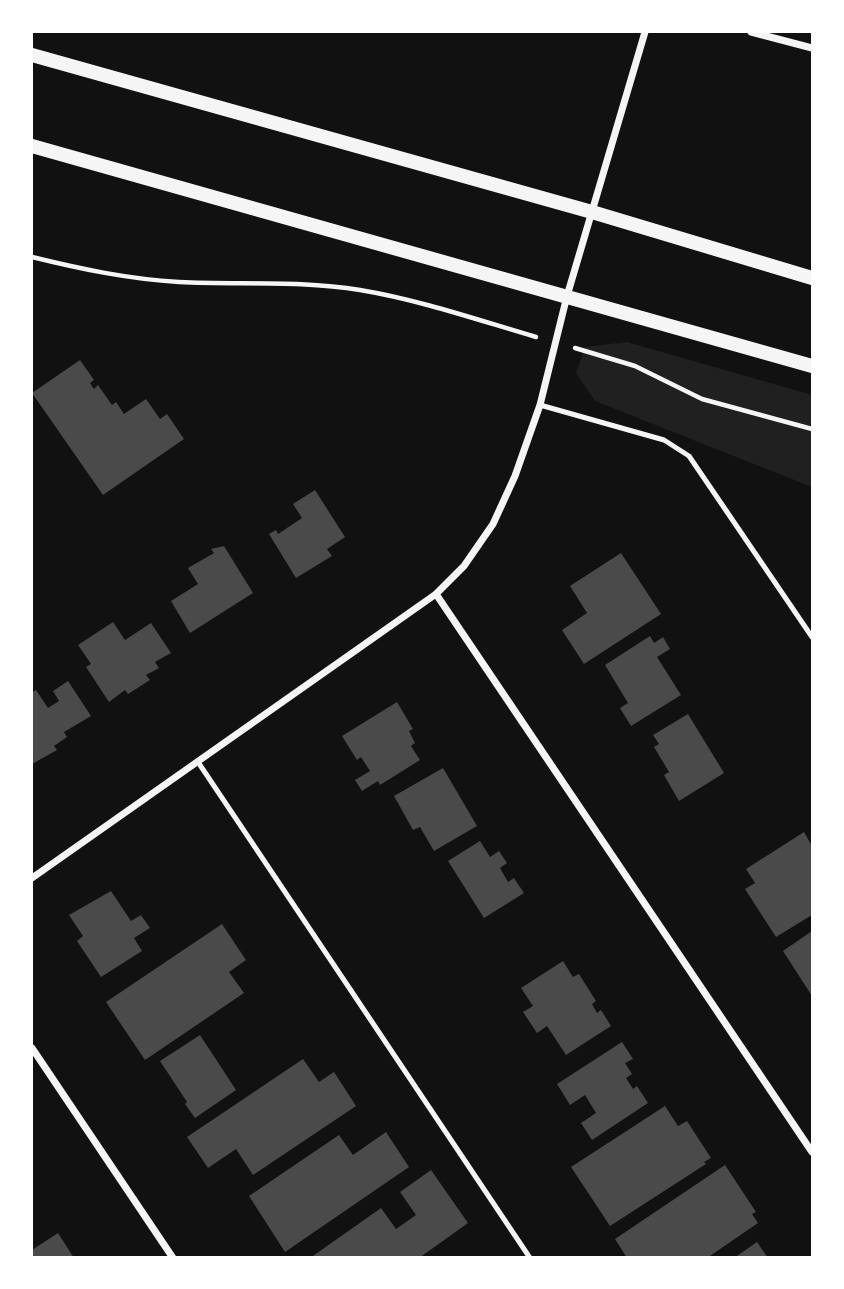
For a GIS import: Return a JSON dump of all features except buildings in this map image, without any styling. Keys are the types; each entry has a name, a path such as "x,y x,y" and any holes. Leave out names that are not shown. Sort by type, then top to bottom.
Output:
{"main road":[{"path":"32,55 592,212 813,278"},
{"path":"32,146 813,366"}],"street":[{"path":"32,878 436,594 464,566 493,524 515,476 540,405 567,296 645,32"},
{"path":"751,32 813,48"},
{"path":"436,594 813,1152"},
{"path":"32,1048 173,1258"}],"lane":[{"path":"540,405 664,440 689,456 813,637"},
{"path":"198,762 530,1258"}],"path":[{"path":"32,257 116,276 180,282 292,282 360,290 422,303 524,333"},
{"path":"586,352 635,366 702,399 813,429"}],"shaded area":[{"path":"627,342 812,395 812,487 595,401 576,373 585,347"}]}
